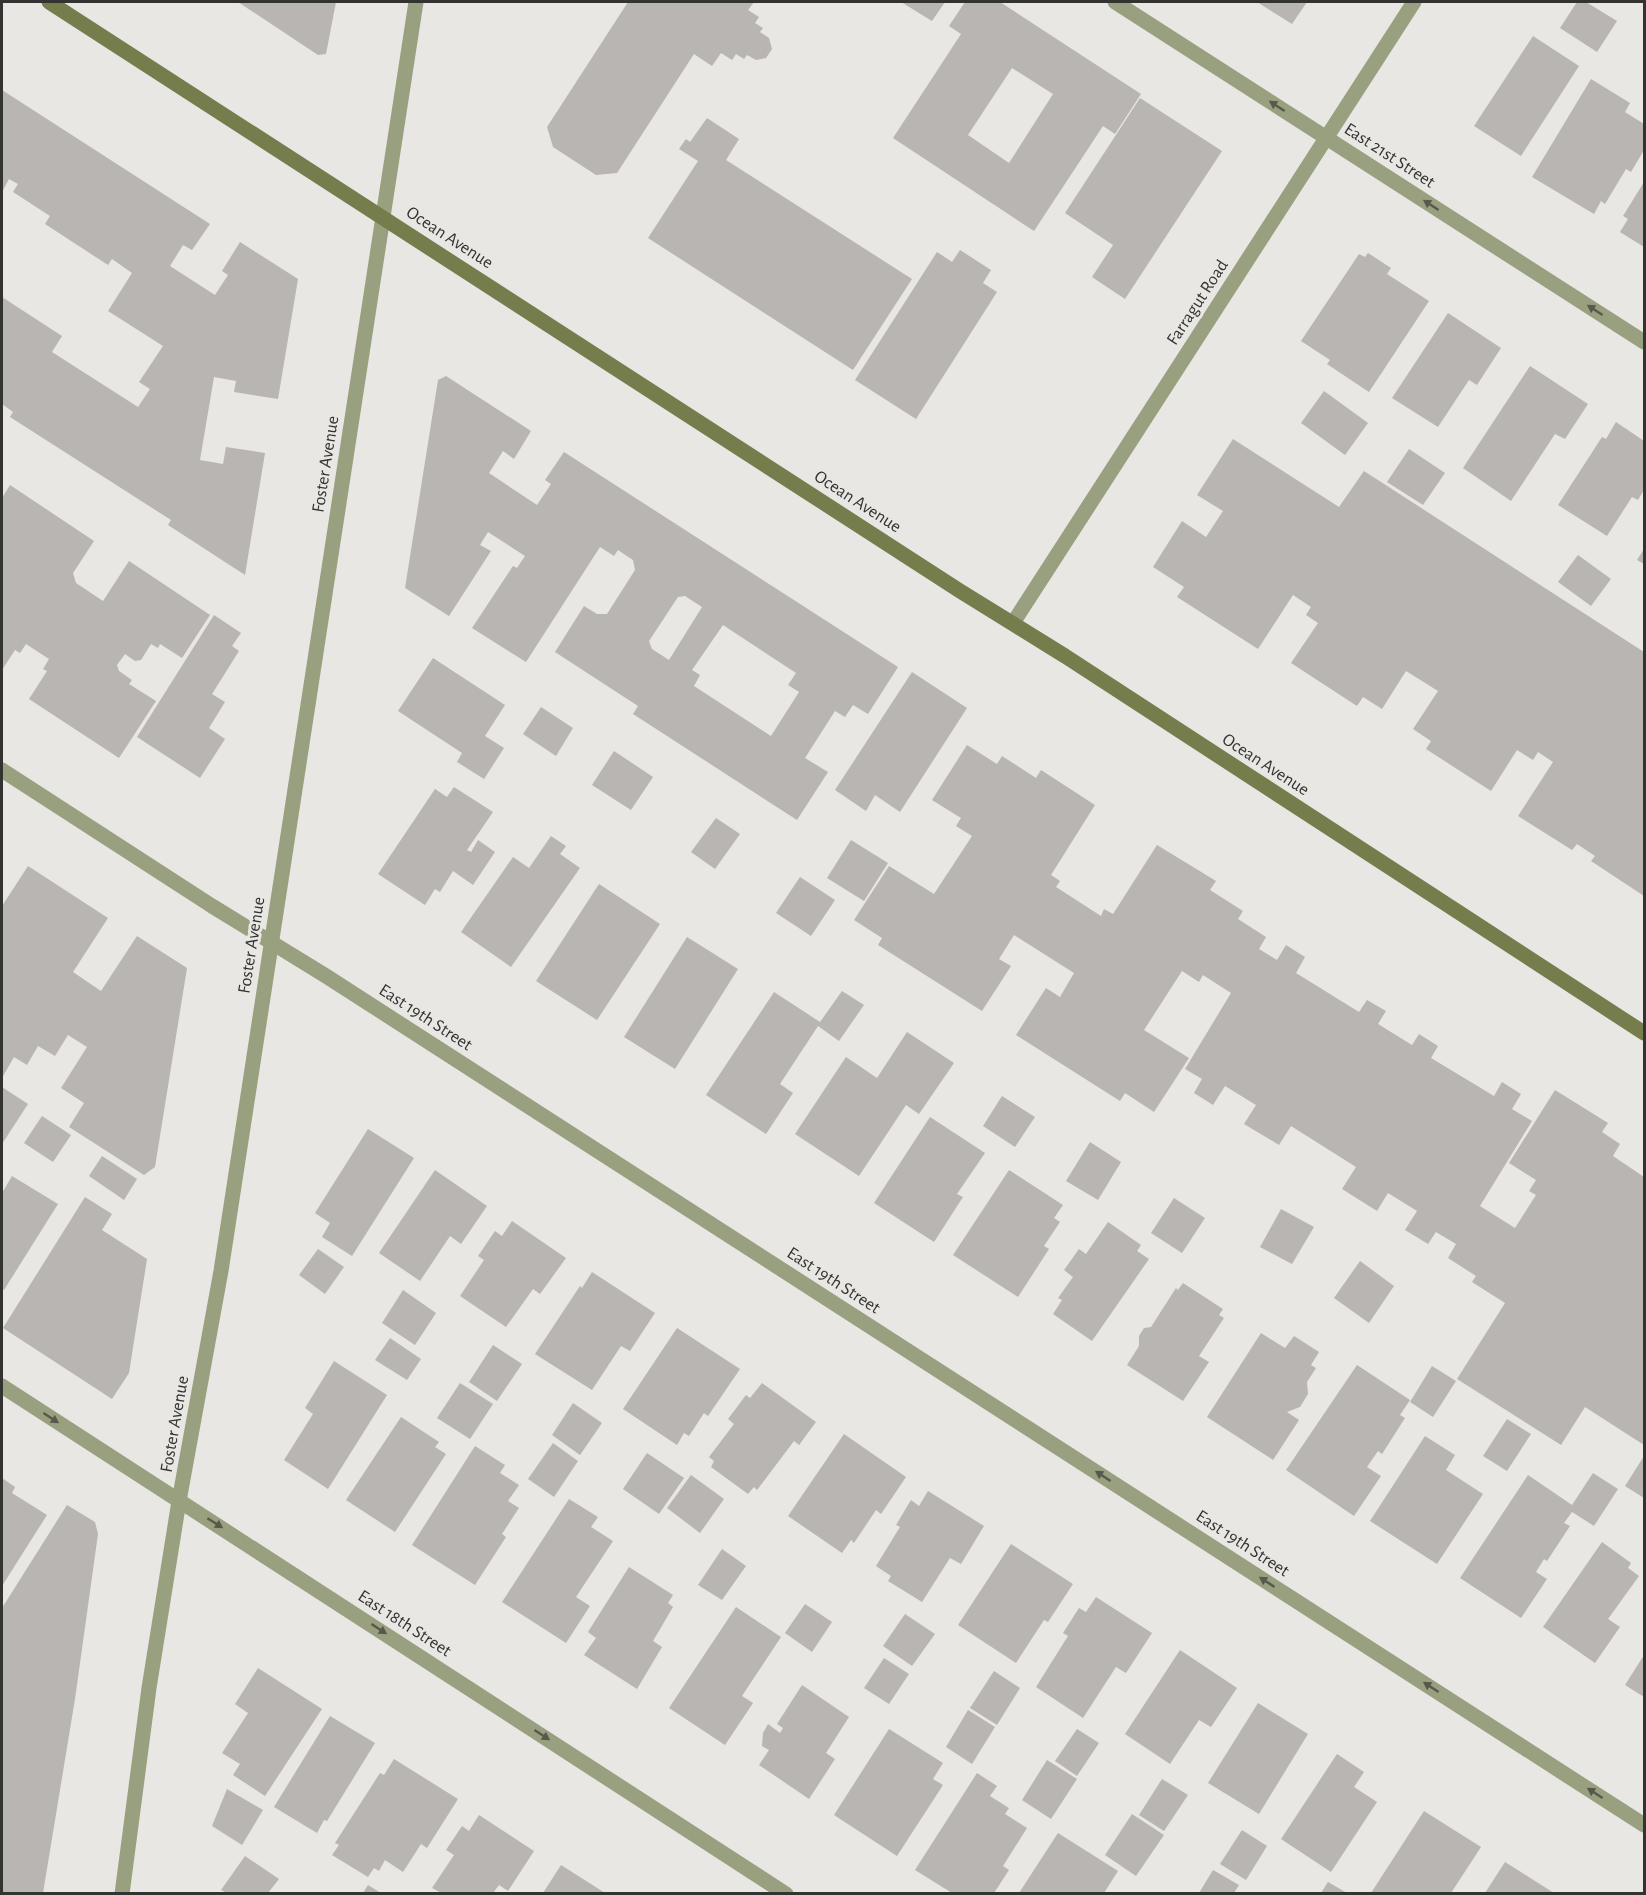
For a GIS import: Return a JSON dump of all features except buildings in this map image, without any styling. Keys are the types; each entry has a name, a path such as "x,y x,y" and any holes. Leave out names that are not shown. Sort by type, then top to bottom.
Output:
{"main road":[{"name":"Ocean Avenue","path":"49,2 960,591 1014,623 1644,1033"}],"street":[{"name":"Foster Avenue","path":"122,1893 149,1688 179,1501 221,1271 416,2"},
{"name":"East 21st Street","path":"1115,2 1644,342"},
{"name":"Farragut Road","path":"1014,623 1414,2"},
{"name":"East 19th Street","path":"2,770 1644,1824"},
{"name":"East 18th Street","path":"2,1386 786,1893"}]}
